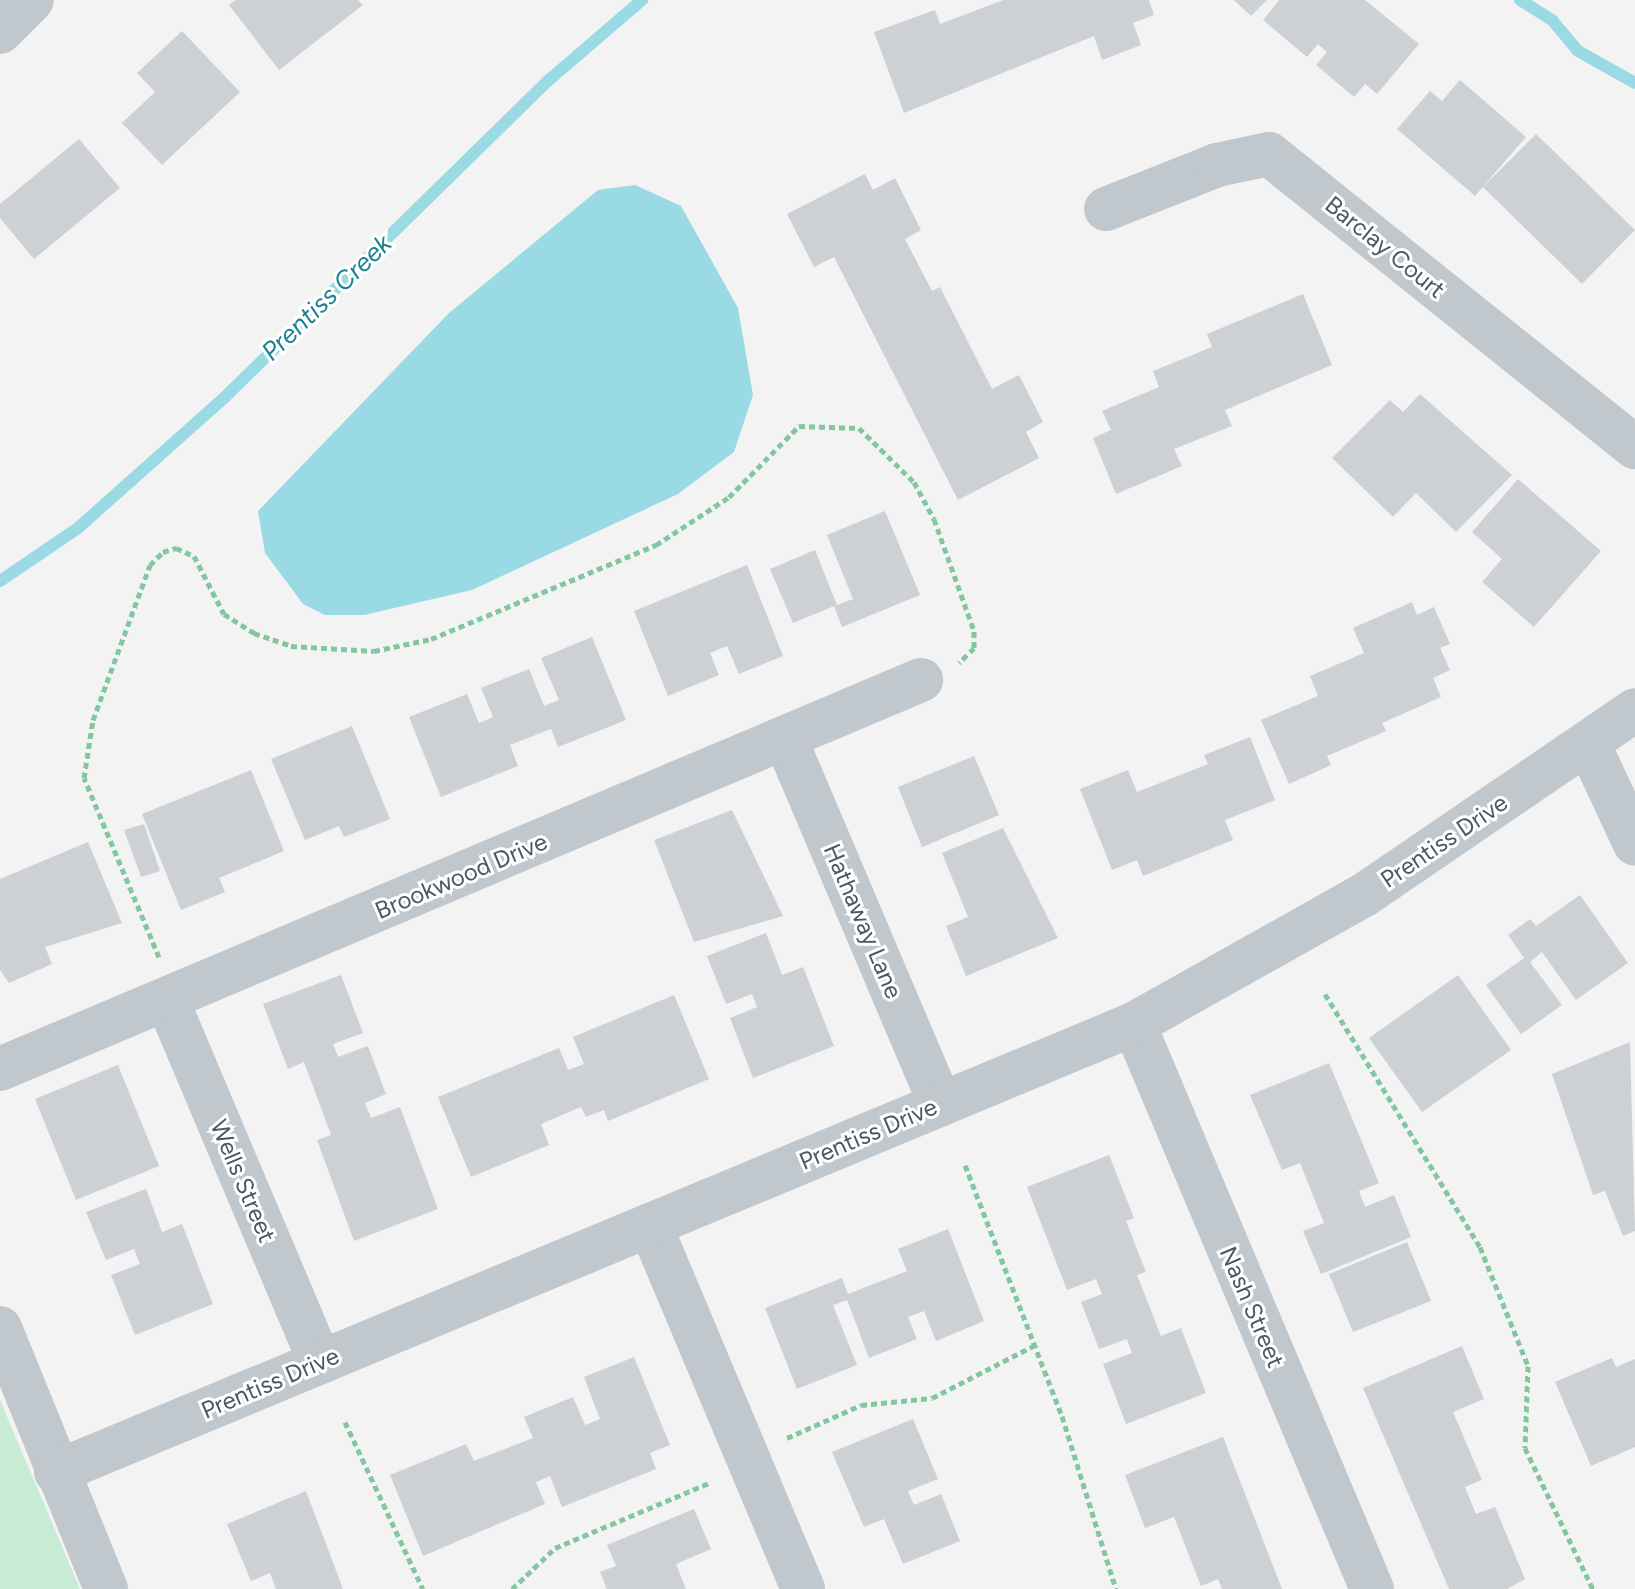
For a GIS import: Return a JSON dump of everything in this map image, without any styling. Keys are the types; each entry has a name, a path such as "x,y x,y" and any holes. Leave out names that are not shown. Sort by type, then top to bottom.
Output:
{"street":[{"path":"0,32 32,0"},
{"name":"Barclay Court","path":"1106,209 1217,165 1269,154 1635,447"},
{"name":"Brookwood Drive","path":"0,1069 921,680"},
{"name":"Prentiss Drive","path":"56,1472 1134,1024 1364,895 1635,710"},
{"name":"Hathaway Lane","path":"785,738 940,1104"},
{"path":"1588,743 1635,844"},
{"name":"Wells Street","path":"167,1000 320,1362"},
{"name":"Nash Street","path":"1134,1024 1372,1589"},
{"path":"650,1225 803,1589"},
{"path":"0,1328 106,1589"}],"path":[{"path":"167,1000 164,968 84,778 93,720 150,565 163,552 176,548 194,556 224,614 254,633 291,646 374,651 431,639 656,545 729,497 799,426 859,428 914,482 957,574 974,631 967,659 921,680"},
{"path":"1325,994 1480,1247 1528,1366 1525,1448 1593,1589"},
{"path":"965,1165 1062,1416 1116,1589"},
{"path":"345,1422 423,1589"}],"green space":[{"path":"0,1400 80,1589 0,1589"}],"water":[{"path":"635,185 681,206 738,308 753,395 734,452 678,494 472,590 364,615 325,615 303,604 265,553 258,511 449,313 598,190"}],"building":[{"path":"236,0 358,0 363,5 279,70 229,5"},
{"path":"1003,0 1149,0 1154,15 1133,23 1141,45 1102,60 1094,36 904,113 874,32 935,10 940,24"},
{"path":"1234,0 1267,0 1251,16"},
{"path":"1279,0 1365,0 1419,44 1377,94 1365,84 1354,97 1316,65 1327,52 1318,44 1307,57 1263,20"},
{"path":"182,31 240,92 162,165 122,123 155,92 137,73"},
{"path":"1460,80 1526,137 1475,196 1397,129 1430,91 1442,101"},
{"path":"1536,134 1635,230 1582,284 1483,187"},
{"path":"79,139 120,188 34,259 0,218 0,204"},
{"path":"865,174 873,190 895,178 921,230 905,239 932,291 940,287 992,389 1019,375 1043,422 1026,432 1039,458 958,500 834,257 814,267 787,214"},
{"path":"1303,294 1332,365 1225,410 1232,426 1174,449 1182,466 1116,494 1093,438 1111,430 1102,411 1159,387 1153,371 1212,347 1207,334"},
{"path":"1420,394 1512,475 1456,532 1416,493 1393,517 1332,458 1390,400 1403,412"},
{"path":"1518,479 1601,551 1534,627 1482,582 1502,559 1472,532"},
{"path":"885,511 920,595 842,627 834,606 793,623 770,569 815,550 837,605 853,599 827,535"},
{"path":"747,565 783,656 739,674 727,646 710,653 719,675 668,696 634,611"},
{"path":"1412,602 1417,615 1434,607 1450,644 1440,648 1450,670 1433,678 1441,697 1382,723 1386,731 1327,756 1331,765 1289,784 1261,720 1318,696 1310,676 1364,653 1353,628"},
{"path":"592,637 626,720 558,747 551,729 510,745 518,766 441,797 409,717 467,694 479,723 493,717 481,688 529,669 544,706 559,700 541,658"},
{"path":"352,726 390,819 344,837 339,826 305,840 271,759"},
{"path":"1250,737 1275,800 1225,820 1233,840 1143,876 1137,860 1112,870 1080,789 1128,770 1137,792 1208,764 1204,755"},
{"path":"974,756 999,815 922,847 898,787"},
{"path":"251,770 284,851 219,878 225,892 181,910 142,814"},
{"path":"732,810 783,916 694,942 654,840"},
{"path":"144,824 160,871 141,877 124,830"},
{"path":"1003,828 1058,938 966,976 946,926 968,917 942,853"},
{"path":"88,842 122,923 45,947 52,964 9,983 0,970 0,879"},
{"path":"1580,895 1628,963 1576,1000 1542,952 1530,962 1562,1005 1521,1034 1486,985 1524,958 1508,935 1530,919 1536,926"},
{"path":"766,933 782,975 803,967 834,1046 753,1078 730,1018 757,1007 752,994 726,1004 707,956"},
{"path":"341,975 363,1033 333,1044 338,1057 368,1046 386,1094 365,1103 371,1118 400,1107 438,1209 354,1241 317,1140 331,1135 304,1062 288,1069 263,1004"},
{"path":"1458,975 1511,1050 1422,1112 1369,1038"},
{"path":"674,995 709,1079 608,1121 604,1110 586,1117 581,1107 541,1124 549,1145 471,1177 438,1097 559,1048 568,1070 584,1064 573,1037"},
{"path":"1630,1042 1635,1231 1623,1236 1605,1191 1593,1195 1552,1074"},
{"path":"1329,1063 1379,1183 1359,1191 1365,1207 1394,1195 1411,1237 1321,1274 1303,1231 1324,1223 1300,1163 1282,1170 1250,1095"},
{"path":"118,1065 159,1166 76,1200 35,1099"},
{"path":"1109,1155 1134,1218 1126,1221 1146,1272 1137,1275 1161,1336 1181,1328 1206,1393 1126,1424 1103,1364 1132,1353 1127,1339 1099,1349 1081,1302 1102,1294 1096,1279 1067,1290 1027,1187"},
{"path":"146,1189 162,1232 182,1224 213,1304 135,1335 111,1275 140,1264 134,1249 106,1260 86,1212"},
{"path":"948,1229 984,1321 936,1341 924,1311 908,1317 917,1339 869,1358 847,1300 833,1305 857,1365 797,1389 765,1308 842,1278 848,1294 907,1271 898,1249"},
{"path":"1407,1242 1431,1301 1353,1332 1329,1274"},
{"path":"1462,1346 1484,1399 1453,1412 1482,1480 1465,1487 1476,1514 1495,1507 1525,1579 1507,1589 1449,1589 1363,1388"},
{"path":"634,1357 670,1445 650,1453 656,1469 562,1507 550,1476 536,1482 545,1504 423,1556 390,1475 466,1444 474,1461 533,1438 524,1417 573,1397 585,1425 600,1419 584,1377"},
{"path":"1612,1358 1616,1367 1635,1359 1635,1447 1591,1466 1555,1382"},
{"path":"913,1419 938,1479 908,1491 914,1505 941,1494 960,1541 903,1564 884,1519 864,1527 832,1452"},
{"path":"1223,1437 1282,1589 1222,1589 1218,1579 1201,1586 1174,1517 1145,1528 1125,1475"},
{"path":"306,1491 343,1589 276,1589 270,1573 251,1581 227,1524"},
{"path":"694,1509 711,1549 676,1564 686,1589 607,1589 600,1572 616,1566 607,1545"}],"waterway":[{"name":"Prentiss Creek","path":"0,581 78,528 225,397 549,80 642,0"},
{"name":"Prentiss Creek","path":"1520,0 1552,20 1578,51 1635,83"}]}
